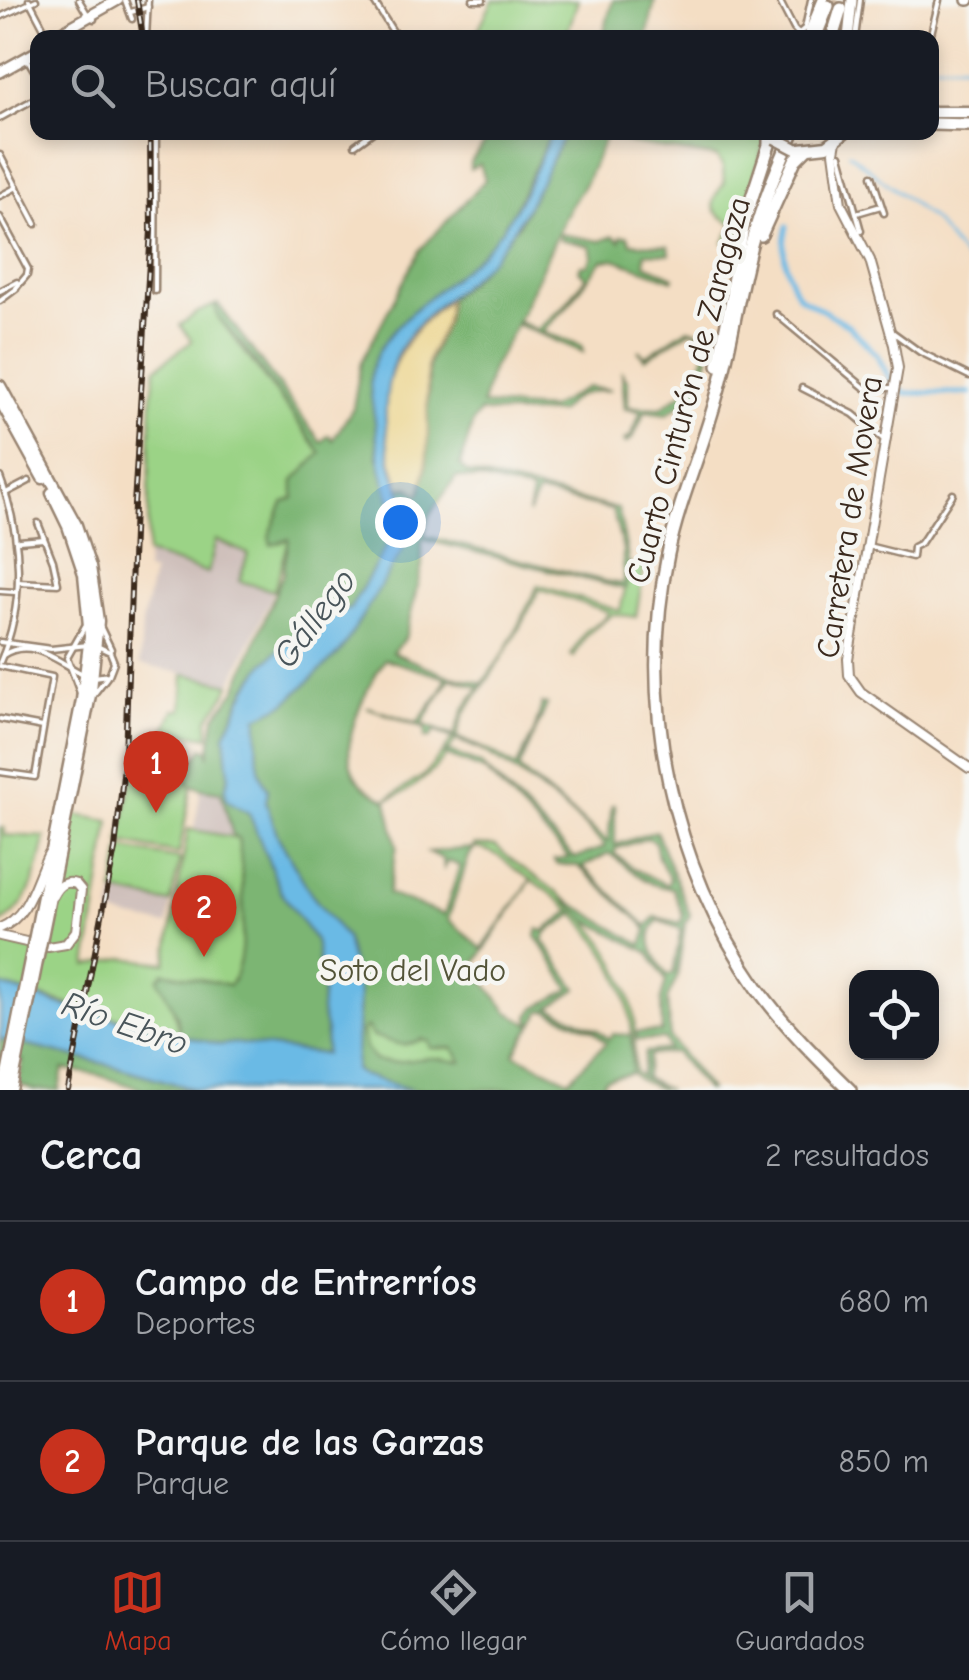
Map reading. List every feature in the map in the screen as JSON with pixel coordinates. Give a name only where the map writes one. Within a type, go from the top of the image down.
[{"type":"highway","points":[[813,30],[838,5]]},
{"type":"highway","points":[[830,30],[838,5]]},
{"type":"highway","points":[[838,5],[840,30]]},
{"type":"highway","points":[[939,112],[969,112]]},
{"type":"highway","points":[[939,124],[969,125]]},
{"type":"highway","points":[[773,140],[744,222],[706,409],[669,519],[659,562],[651,637],[653,727],[676,836],[716,932],[782,1029],[840,1090]]},
{"type":"highway","name":"Cuarto Cinturón de Zaragoza","points":[[778,140],[715,403],[676,522],[663,583],[656,661],[665,762],[687,849],[722,930],[768,1001],[850,1090]]},
{"type":"highway","points":[[791,140],[806,148]]},
{"type":"highway","points":[[734,324],[767,220],[795,160],[806,148],[831,140]]},
{"type":"highway","points":[[0,386],[76,525],[90,567],[94,619],[90,676],[45,909],[4,1089]]},
{"type":"highway","points":[[0,400],[68,526],[94,619]]},
{"type":"highway","points":[[45,909],[53,844],[85,701]]},
{"type":"main road","points":[[73,30],[124,0]]},
{"type":"main road","points":[[838,5],[849,30]]},
{"type":"main road","points":[[67,30],[92,18]]},
{"type":"main road","points":[[0,69],[30,52]]},
{"type":"main road","points":[[0,69],[30,54]]},
{"type":"main road","name":"Carretera de Movera","points":[[840,140],[841,204],[868,253],[897,359],[848,658],[851,680],[865,695],[969,768]]},
{"type":"main road","points":[[806,148],[838,160]]},
{"type":"main road","points":[[0,928],[24,909],[53,844]]},
{"type":"main road","points":[[0,936],[36,946],[62,946],[76,930],[81,890],[74,882],[63,884],[45,909]]},
{"type":"main road","points":[[4,1089],[24,1090]]},
{"type":"street","points":[[79,0],[92,18]]},
{"type":"street","points":[[124,0],[131,16],[148,3]]},
{"type":"street","points":[[373,0],[392,30]]},
{"type":"street","points":[[473,1],[482,0]]},
{"type":"street","points":[[779,0],[801,30]]},
{"type":"street","points":[[804,30],[811,0]]},
{"type":"street","points":[[854,30],[860,0]]},
{"type":"street","points":[[932,30],[939,0]]},
{"type":"street","points":[[0,17],[32,1],[46,30]]},
{"type":"street","points":[[146,30],[148,3]]},
{"type":"street","points":[[26,57],[30,64]]},
{"type":"street","points":[[0,118],[30,101]]},
{"type":"street","points":[[155,291],[156,140]]},
{"type":"street","points":[[355,145],[362,140]]},
{"type":"street","points":[[0,155],[36,224]]},
{"type":"street","points":[[838,160],[861,231]]},
{"type":"street","points":[[872,176],[884,213]]},
{"type":"street","points":[[0,196],[17,187]]},
{"type":"street","points":[[841,204],[854,202]]},
{"type":"street","points":[[856,213],[881,206]]},
{"type":"street","points":[[0,217],[28,269],[26,277],[0,291]]},
{"type":"street","points":[[0,301],[11,295],[14,286]]},
{"type":"street","points":[[776,314],[866,388],[895,388]]},
{"type":"street","points":[[890,331],[922,353],[969,376]]},
{"type":"street","points":[[802,388],[852,414],[886,442]]},
{"type":"street","points":[[0,477],[10,506],[18,582],[11,630],[2,644],[0,664],[52,677],[34,776],[0,772]]},
{"type":"street","points":[[6,493],[29,482]]},
{"type":"street","points":[[868,546],[912,557],[912,547],[921,542],[953,494]]},
{"type":"street","points":[[0,506],[10,506]]},
{"type":"street","points":[[5,517],[12,518]]},
{"type":"street","points":[[18,582],[58,584],[38,523]]},
{"type":"street","points":[[16,541],[44,539]]},
{"type":"street","points":[[0,591],[17,592]]},
{"type":"street","points":[[94,619],[114,665],[85,701],[67,665],[70,647],[94,619]]},
{"type":"street","points":[[11,630],[26,644]]},
{"type":"street","points":[[2,644],[51,649],[93,646],[112,654]]},
{"type":"street","points":[[3,656],[19,648],[46,653],[90,676],[109,675]]},
{"type":"street","points":[[0,719],[44,727]]},
{"type":"shaded area","points":[[215,540],[248,554],[240,581],[274,591],[231,684],[140,664],[142,624],[153,573],[146,571],[147,554],[207,573]]},
{"type":"shaded area","points":[[201,789],[221,791],[233,836],[194,830]]},
{"type":"shaded area","points":[[114,892],[171,903],[167,925],[110,914]]},
{"type":"green space","points":[[493,0],[578,0],[568,30],[478,30]]},
{"type":"green space","points":[[613,0],[655,0],[649,30],[604,30]]},
{"type":"green space","points":[[487,140],[548,140],[497,237],[461,274],[395,330],[375,416],[378,457],[400,517],[399,525],[350,609],[316,620],[264,664],[246,688],[225,735],[227,800],[249,813],[281,892],[315,940],[323,985],[325,1054],[235,1043],[221,1045],[180,1036],[177,1016],[158,979],[164,972],[229,985],[240,958],[242,871],[238,838],[233,836],[221,792],[201,789],[187,783],[188,778],[163,773],[164,765],[191,765],[203,748],[208,749],[209,756],[215,717],[236,690],[283,574],[289,539],[271,545],[269,536],[283,503],[294,498],[294,481],[321,453],[218,317],[215,305],[321,442],[329,435],[333,440],[353,408],[361,362],[420,250],[485,180],[480,164],[470,169],[470,162]]},
{"type":"green space","name":"Soto del Vado","points":[[561,140],[604,140],[491,371],[482,405],[549,409],[587,387],[611,390],[582,394],[560,412],[480,412],[473,422],[460,466],[467,473],[618,509],[628,559],[625,589],[422,539],[422,565],[405,639],[392,652],[446,675],[484,683],[480,687],[450,678],[422,724],[454,736],[434,731],[430,738],[425,738],[425,728],[367,707],[417,723],[440,693],[446,678],[385,659],[356,716],[349,749],[351,764],[362,785],[387,801],[397,846],[388,894],[444,915],[460,866],[448,861],[444,868],[443,859],[428,852],[474,848],[448,919],[482,949],[531,880],[473,967],[508,1012],[530,1024],[529,1016],[534,1009],[570,989],[536,936],[538,929],[544,931],[571,911],[575,914],[546,933],[543,940],[577,989],[550,1007],[597,1029],[609,1039],[613,1034],[631,1035],[632,1073],[605,1079],[602,1087],[607,1090],[412,1090],[355,1070],[359,995],[346,938],[311,894],[278,837],[266,802],[268,789],[258,764],[258,717],[286,703],[341,651],[404,546],[410,510],[399,487],[422,491],[430,360],[445,322],[448,300],[475,276],[519,224]],"holes":[[[456,477],[532,492],[528,514],[538,493],[612,510],[623,549],[621,584],[425,536],[432,512]],[[541,1011],[593,1030],[606,1043],[569,1080],[514,1054]],[[367,1027],[372,1036],[401,1044],[422,1039],[429,1041],[430,1048],[453,1048],[462,1061],[374,1060],[362,1032]]]},
{"type":"green space","points":[[621,140],[765,140],[736,246],[724,243],[736,220],[733,223],[725,219],[714,207],[715,196],[724,184],[723,167],[717,157]]},
{"type":"green space","points":[[560,234],[600,241],[614,236],[620,241],[621,236],[628,236],[631,243],[668,246],[670,254],[645,253],[645,264],[674,277],[673,280],[614,259],[602,260],[566,308],[542,332],[581,345],[583,352],[518,325],[520,322],[537,330],[564,306],[586,277],[579,270],[581,265],[588,265],[592,256],[590,246],[560,239]]},
{"type":"green space","points":[[215,305],[218,317],[321,453],[294,481],[294,498],[283,504],[282,542],[290,537],[274,591],[239,581],[248,554],[216,540],[208,573],[147,554],[156,368],[192,341],[180,325]]},
{"type":"green space","points":[[688,328],[714,336],[701,389],[667,414],[645,411],[633,438],[626,443],[641,411],[625,409],[622,373],[628,381],[628,407],[661,408],[697,382],[709,339],[691,330],[645,359],[638,350],[646,356]]},
{"type":"green space","points":[[627,562],[644,568],[636,617],[613,614],[587,634],[574,657],[571,655],[586,630],[609,612],[539,589],[506,652],[464,714],[449,751],[416,785],[385,800],[423,776],[443,753],[464,709],[506,650],[538,585],[620,611]]},
{"type":"green space","points":[[184,674],[230,684],[208,719],[209,737],[165,730],[174,710],[182,710]]},
{"type":"green space","points":[[542,704],[547,705],[519,769],[608,842],[612,805],[615,845],[656,831],[690,915],[685,924],[677,978],[667,999],[670,1038],[710,1090],[675,1052],[649,1055],[645,1078],[668,1090],[641,1077],[645,1052],[669,1049],[664,1039],[637,1040],[636,1032],[662,1032],[661,999],[666,981],[649,953],[585,919],[562,897],[642,945],[647,930],[642,923],[578,866],[556,864],[554,860],[569,858],[484,770],[445,755],[448,751],[481,764],[575,858],[605,847],[535,786],[491,756],[455,740],[456,737],[492,752],[516,767],[534,732]],"holes":[[[648,838],[655,842],[670,879],[667,885],[615,854],[615,849]],[[609,853],[647,881],[673,888],[683,915],[680,923],[655,917],[647,926],[583,867]],[[658,920],[681,929],[673,974],[667,975],[654,954],[650,941]]]},
{"type":"green space","points":[[134,768],[188,778],[192,784],[179,854],[120,842]]},
{"type":"green space","points":[[71,814],[110,821],[87,966],[123,958],[166,963],[188,829],[238,838],[243,915],[236,974],[229,985],[164,972],[180,1036],[0,985],[0,941],[46,953]]},
{"type":"green space","points":[[0,828],[4,828],[4,835],[45,837],[26,898],[0,923]]},
{"type":"green space","points":[[474,845],[496,846],[562,896],[602,939],[621,973],[633,1010],[636,1073],[662,1090],[632,1073],[627,1002],[609,959],[596,940],[546,890],[497,855]]},
{"type":"green space","points":[[121,848],[180,859],[171,903],[114,892]]},
{"type":"green space","points":[[367,1027],[372,1036],[396,1044],[421,1039],[429,1041],[431,1048],[453,1048],[463,1062],[435,1058],[374,1060],[362,1031]]},
{"type":"green space","points":[[0,1039],[197,1090],[144,1090],[63,1069],[59,1090],[35,1090],[18,1084],[23,1060],[0,1059]]},
{"type":"sand","points":[[448,300],[446,321],[427,368],[427,449],[419,495],[410,487],[399,487],[385,434],[386,393],[407,342]]},
{"type":"water","name":"Río Ebro","points":[[548,140],[561,140],[517,224],[497,252],[414,329],[395,360],[389,380],[386,426],[394,471],[410,509],[405,546],[341,651],[286,703],[258,717],[258,764],[268,789],[266,802],[278,837],[311,894],[346,938],[359,995],[355,1070],[412,1090],[197,1090],[0,1039],[0,985],[65,1006],[221,1045],[235,1043],[325,1054],[323,985],[315,940],[281,892],[249,813],[227,800],[225,735],[247,688],[264,664],[316,620],[350,609],[399,525],[400,517],[389,497],[380,463],[372,368],[392,332],[493,241],[526,189]]},
{"type":"waterway","points":[[939,64],[969,65]]},
{"type":"waterway","points":[[849,153],[933,220],[969,264]]},
{"type":"waterway","points":[[787,226],[785,262],[798,296],[848,325],[877,355],[892,383],[905,393],[969,393]]},
{"type":"tunnel","points":[[834,7],[836,0]]},
{"type":"railway","points":[[137,0],[142,30]]},
{"type":"railway","points":[[68,1090],[115,849],[125,757],[134,505],[151,230],[150,140]]},
{"type":"place","name":"Campo de Entrerríos","points":[[156,813]]},
{"type":"place","name":"Parque de las Garzas","points":[[204,957]]},
{"type":"water label","name":"Gállego","points":[[314,618]]}]
